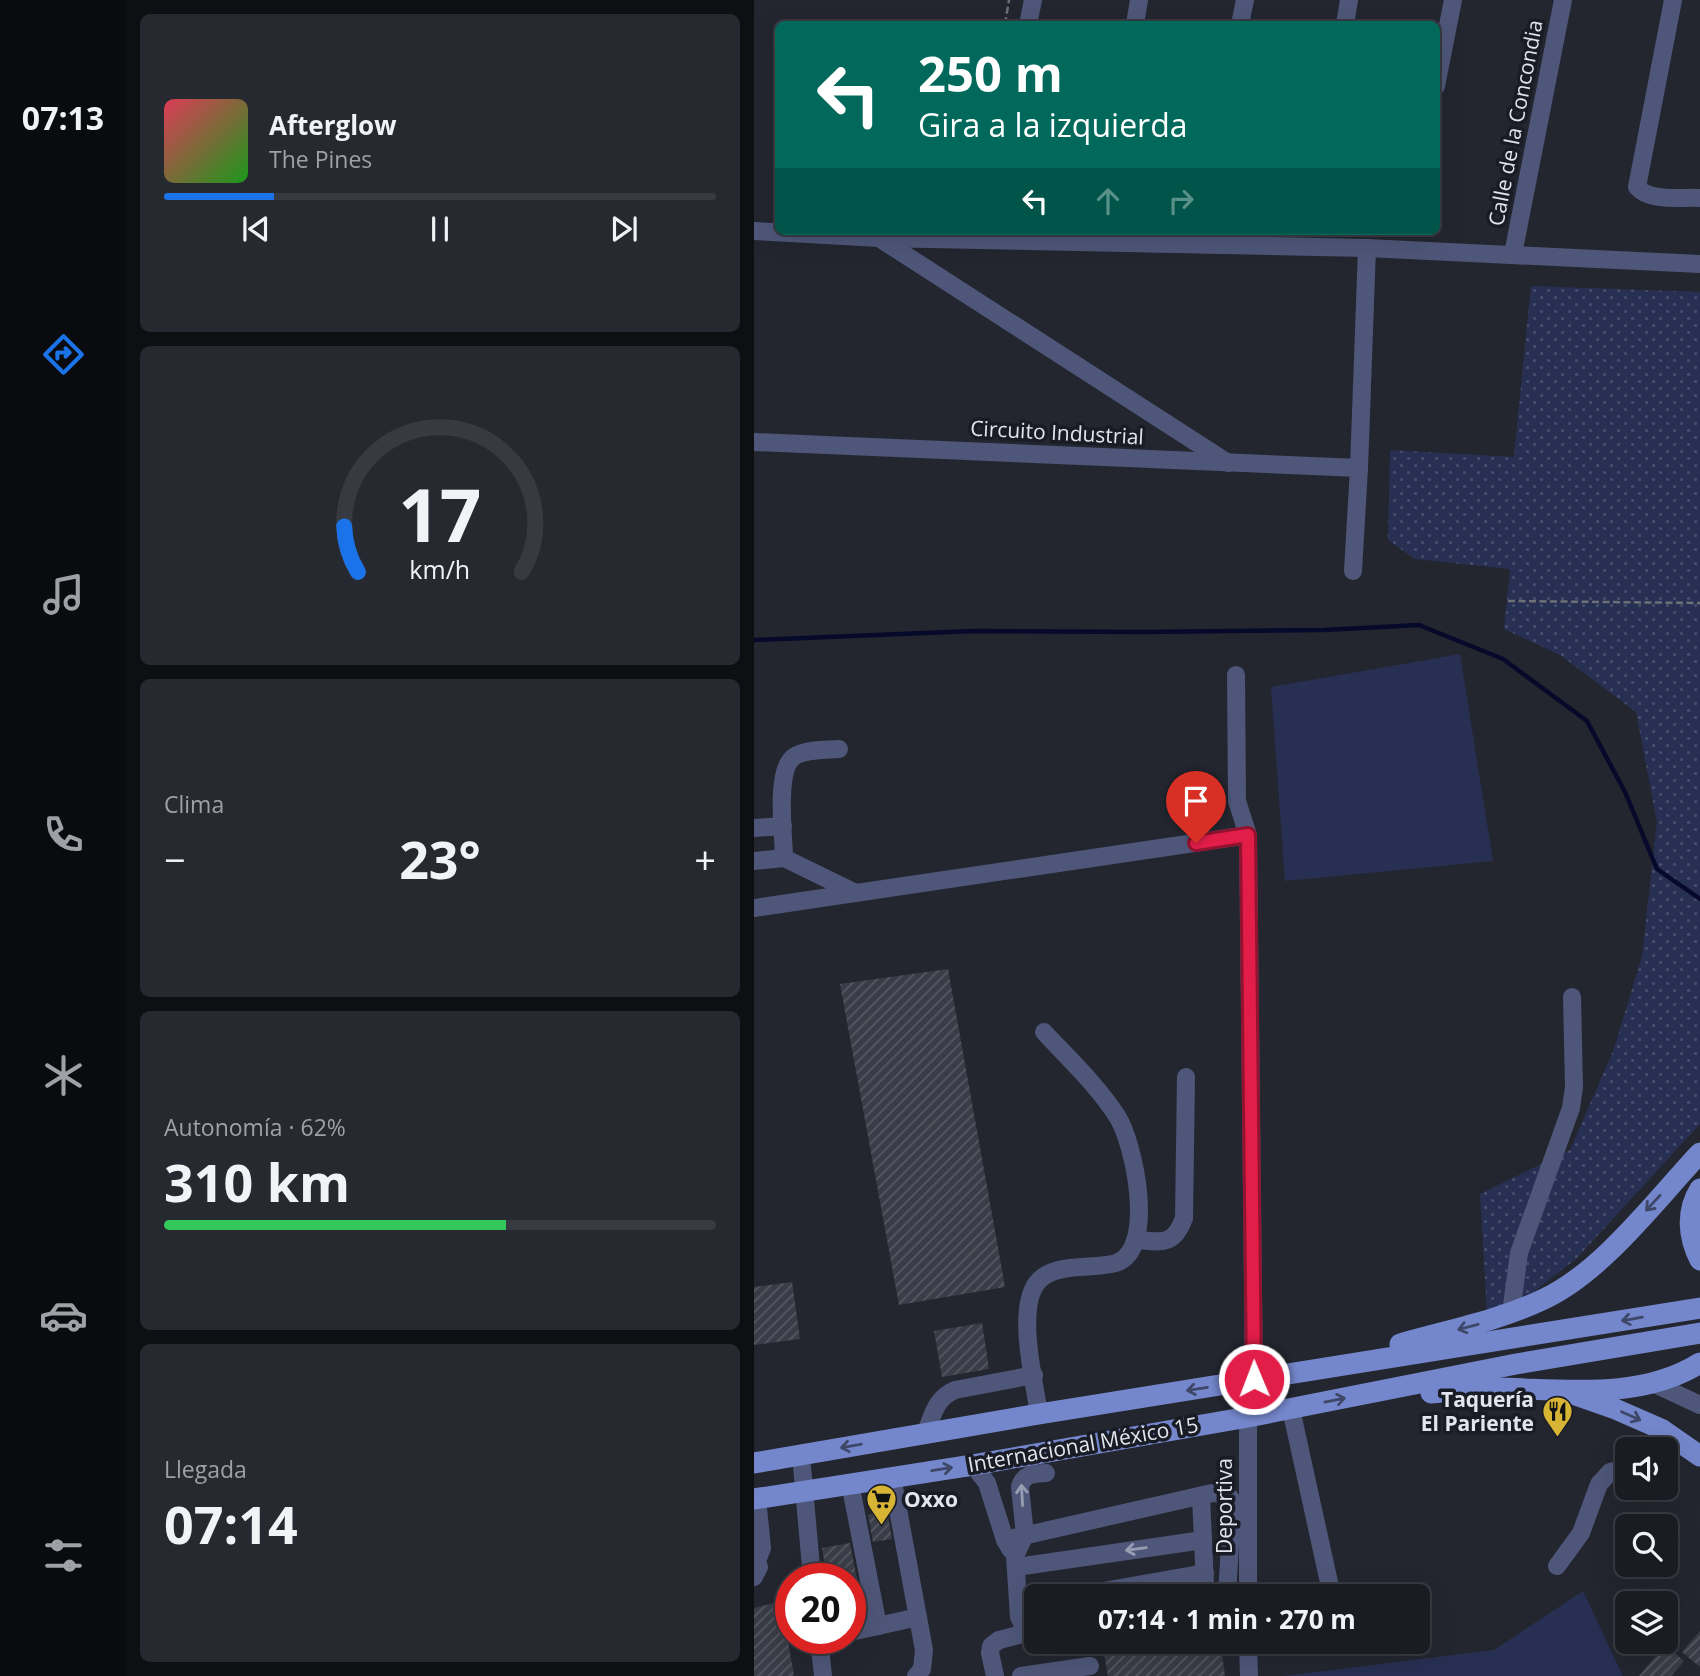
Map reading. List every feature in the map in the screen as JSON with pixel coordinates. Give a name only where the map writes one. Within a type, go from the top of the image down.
[{"type":"main road","points":[[1312,1370],[1339,1359],[1472,1326],[1545,1299],[1574,1281],[1635,1223],[1700,1153]]},
{"type":"main road","points":[[1700,1189],[1694,1198],[1690,1215],[1691,1241],[1700,1260]]},
{"type":"main road","name":"Internacional México 15","points":[[754,1463],[926,1432],[1700,1308]]},
{"type":"main road","name":"Internacional México 15","points":[[755,1499],[973,1465],[1248,1417],[1516,1364],[1700,1333]]},
{"type":"main road","points":[[1394,1388],[1431,1392],[1493,1388],[1567,1392],[1655,1384],[1686,1372],[1700,1363]]},
{"type":"main road","points":[[1567,1392],[1661,1429],[1700,1457]]},
{"type":"street","points":[[1029,21],[1033,0]]},
{"type":"street","points":[[1136,21],[1139,0]]},
{"type":"street","points":[[1241,21],[1245,0]]},
{"type":"street","points":[[1346,21],[1349,0]]},
{"type":"street","points":[[1440,66],[1453,0]]},
{"type":"street","name":"Calle de la Concondia","points":[[1514,254],[1563,0]]},
{"type":"street","points":[[1673,0],[1637,187],[1645,194],[1700,198]]},
{"type":"street","points":[[754,231],[775,232]]},
{"type":"street","points":[[825,235],[1367,248],[1700,264]]},
{"type":"street","points":[[879,238],[1228,463]]},
{"type":"street","points":[[1353,571],[1367,248]]},
{"type":"street","name":"Circuito Industrial","points":[[754,442],[1359,468]]},
{"type":"street","points":[[1236,675],[1237,801],[1248,835],[1254,1379]]},
{"type":"street","points":[[784,858],[782,784],[787,764],[793,757],[809,751],[839,748]]},
{"type":"street","points":[[754,828],[783,826]]},
{"type":"street","points":[[754,908],[1248,835]]},
{"type":"street","points":[[754,861],[784,858],[856,893]]},
{"type":"street","points":[[1511,1313],[1519,1253],[1571,1108],[1574,1087],[1572,997]]},
{"type":"street","points":[[1039,1414],[1026,1319],[1028,1302],[1040,1278],[1057,1271],[1117,1263],[1127,1257],[1137,1240],[1139,1227],[1137,1186],[1130,1146],[1119,1118],[1044,1032]]},
{"type":"street","points":[[1137,1240],[1164,1242],[1173,1238],[1180,1231],[1184,1218],[1186,1077]]},
{"type":"street","points":[[926,1432],[934,1409],[945,1395],[955,1390],[1033,1375]]},
{"type":"street","points":[[1655,1384],[1700,1405]]},
{"type":"street","points":[[1291,1409],[1329,1584]]},
{"type":"street","name":"Deportiva","points":[[1248,1417],[1248,1584]]},
{"type":"street","points":[[1657,1437],[1661,1429]]},
{"type":"street","points":[[801,1455],[811,1563]]},
{"type":"street","points":[[973,1465],[987,1483],[1024,1594]]},
{"type":"street","points":[[1557,1566],[1581,1533],[1599,1484],[1610,1472],[1615,1471]]},
{"type":"street","points":[[1015,1561],[1025,1535],[1020,1487],[1022,1479],[1028,1475],[1046,1473]]},
{"type":"street","points":[[892,1477],[924,1660],[922,1669],[916,1676]]},
{"type":"street","points":[[850,1483],[878,1626]]},
{"type":"street","points":[[1005,1540],[1201,1496],[1227,1494],[1231,1499],[1227,1584]]},
{"type":"street","points":[[1201,1496],[1205,1584]]},
{"type":"street","points":[[755,1499],[756,1559]]},
{"type":"street","points":[[1015,1561],[1203,1540]]},
{"type":"street","points":[[1143,1584],[1205,1573]]},
{"type":"street","points":[[866,1629],[918,1617]]},
{"type":"street","points":[[995,1676],[991,1646],[999,1640],[1024,1635]]},
{"type":"street","points":[[821,1654],[823,1676]]},
{"type":"street","points":[[1248,1654],[1249,1676]]},
{"type":"street","points":[[1021,1676],[1090,1665]]},
{"type":"path","points":[[1006,21],[1009,0]]},
{"type":"path","points":[[1508,601],[1700,603]]},
{"type":"shaded area","points":[[1531,286],[1700,292],[1700,1124],[1576,1259],[1527,1297],[1487,1310],[1480,1194],[1570,1150],[1614,1049],[1642,956],[1657,822],[1636,712],[1560,655],[1504,629],[1510,569],[1415,559],[1388,540],[1390,450],[1514,457]]},
{"type":"shaded area","points":[[1460,654],[1493,861],[1285,881],[1271,687]]},
{"type":"shaded area","points":[[1583,1591],[1623,1676],[1284,1676],[1494,1650]]},
{"type":"building","points":[[948,969],[1005,1287],[899,1305],[840,984]]},
{"type":"building","points":[[792,1282],[800,1339],[754,1345],[754,1287]]},
{"type":"building","points":[[982,1323],[989,1369],[942,1377],[934,1331]]},
{"type":"building","name":"Oxxo","points":[[887,1511],[892,1539],[873,1542],[868,1515]]},
{"type":"building","points":[[850,1543],[854,1563],[824,1563],[822,1548]]},
{"type":"building","points":[[775,1603],[775,1654],[790,1654],[794,1676],[754,1676],[754,1608]]},
{"type":"building","points":[[1700,1631],[1700,1667],[1682,1652]]},
{"type":"building","points":[[1104,1654],[1222,1654],[1225,1676],[1108,1676]]},
{"type":"building","points":[[1657,1654],[1676,1654],[1684,1661],[1671,1676],[1639,1676]]},
{"type":"waterway","points":[[754,640],[974,631],[1324,630],[1419,625],[1503,659],[1587,721],[1625,792],[1657,869],[1700,899]]},
{"type":"place","name":"Taquería El Pariente","points":[[1557,1439]]},
{"type":"place","name":"Oxxo","points":[[881,1527]]},
{"type":"route","points":[[1196,843],[1248,835],[1254,1379]]}]
